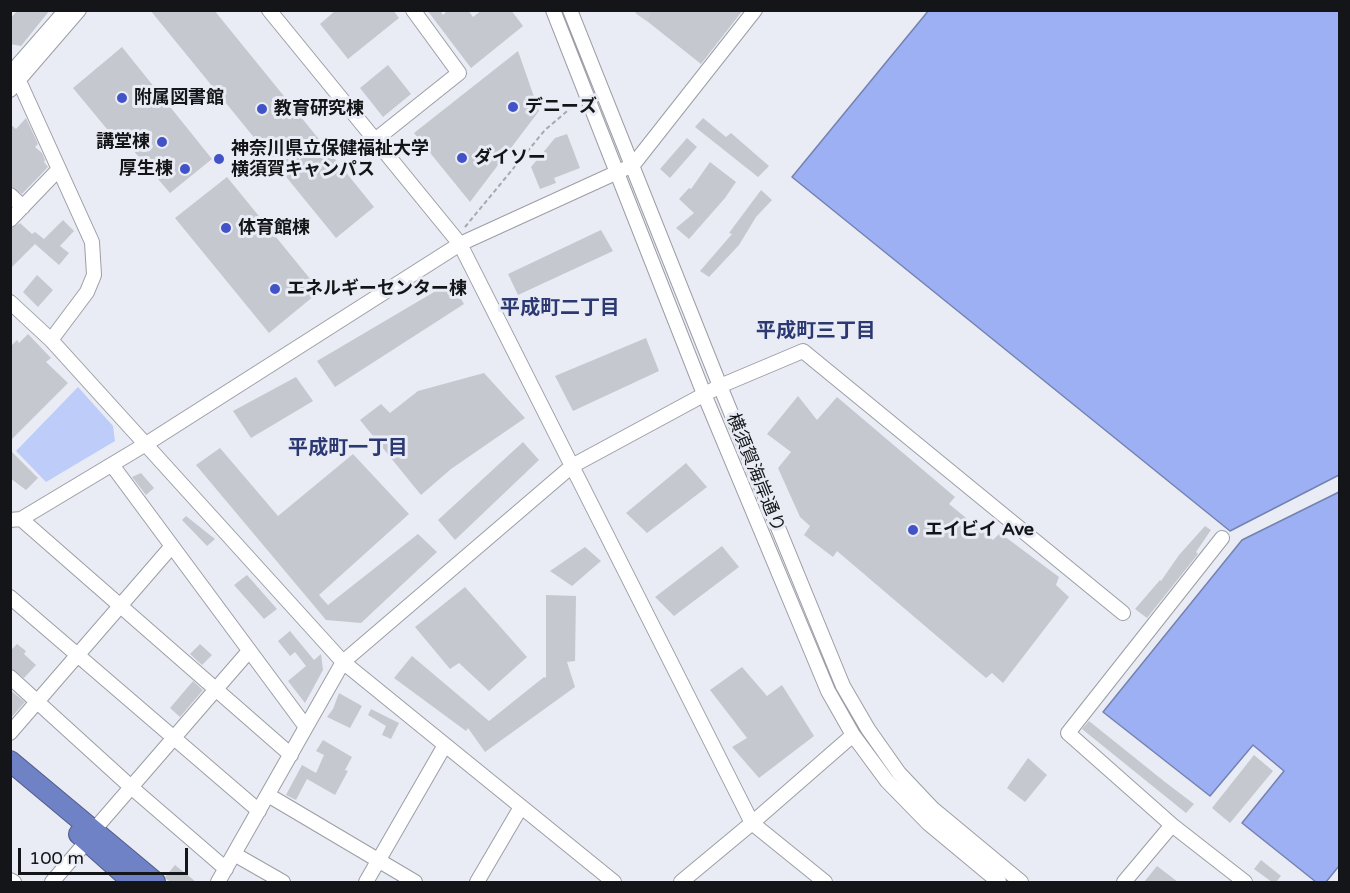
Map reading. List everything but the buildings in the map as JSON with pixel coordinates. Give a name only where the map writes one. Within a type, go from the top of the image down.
[{"type":"highway","points":[[10,761],[91,836],[133,882]]},
{"type":"highway","points":[[10,777],[155,882]]},
{"type":"street","points":[[12,78],[66,10]]},
{"type":"street","points":[[12,78],[79,10]]},
{"type":"street","points":[[269,10],[457,241],[752,823],[825,882]]},
{"type":"street","points":[[375,140],[459,73],[413,10]]},
{"type":"street","points":[[554,10],[704,394],[828,691],[853,735],[887,780],[928,823],[999,882]]},
{"type":"street","name":"横須賀海岸通り","points":[[570,10],[843,686],[868,729],[899,773],[933,809],[1021,882]]},
{"type":"street","points":[[291,755],[217,689],[16,519],[146,444],[457,241],[618,174],[633,165],[755,10]]},
{"type":"street","points":[[12,78],[59,169],[92,242],[94,275],[87,292],[51,340]]},
{"type":"street","points":[[10,220],[59,169]]},
{"type":"street","points":[[10,195],[23,207]]},
{"type":"street","points":[[10,302],[51,340],[343,662],[614,882]]},
{"type":"street","points":[[218,882],[343,662],[572,466],[720,386],[803,351],[1123,613]]},
{"type":"street","points":[[112,465],[306,728]]},
{"type":"street","points":[[1222,538],[1068,733],[1172,825],[1245,882]]},
{"type":"street","points":[[10,733],[172,546]]},
{"type":"street","points":[[10,597],[259,811]]},
{"type":"street","points":[[52,882],[249,651]]},
{"type":"street","points":[[10,677],[132,788],[226,869]]},
{"type":"street","points":[[681,882],[853,735]]},
{"type":"street","points":[[366,882],[445,745]]},
{"type":"street","points":[[268,795],[415,882]]},
{"type":"street","points":[[477,882],[520,807]]},
{"type":"street","points":[[1124,882],[1172,825]]},
{"type":"street","points":[[234,854],[283,882]]},
{"type":"street","points":[[10,879],[14,882]]},
{"type":"path","points":[[457,241],[545,130],[572,107]]},
{"type":"shaded area","points":[[929,10],[1339,11],[1339,475],[1230,531],[792,177]]},
{"type":"shaded area","points":[[78,387],[113,426],[115,441],[46,482],[16,451]]},
{"type":"shaded area","points":[[1339,492],[1339,866],[1326,882],[1316,882],[1242,823],[1284,771],[1253,745],[1210,796],[1103,712],[1242,540]]},
{"type":"tunnel","points":[[641,17],[646,10]]},
{"type":"place","name":"附属図書館","points":[[122,98]]},
{"type":"place","name":"デニーズ","points":[[513,107]]},
{"type":"place","name":"教育研究棟","points":[[262,109]]},
{"type":"place","name":"講堂棟","points":[[162,142]]},
{"type":"place","name":"ダイソー","points":[[462,158]]},
{"type":"place","name":"神奈川県立保健福祉大学 横須賀キャンパス","points":[[219,159]]},
{"type":"place","name":"厚生棟","points":[[185,169]]},
{"type":"place","name":"体育館棟","points":[[226,228]]},
{"type":"place","name":"エネルギーセンター棟","points":[[275,289]]},
{"type":"place","name":"エイビイ Ave","points":[[913,530]]},
{"type":"district","name":"平成町二丁目","points":[[560,309]]},
{"type":"district","name":"平成町三丁目","points":[[816,332]]},
{"type":"district","name":"平成町一丁目","points":[[348,449]]}]
